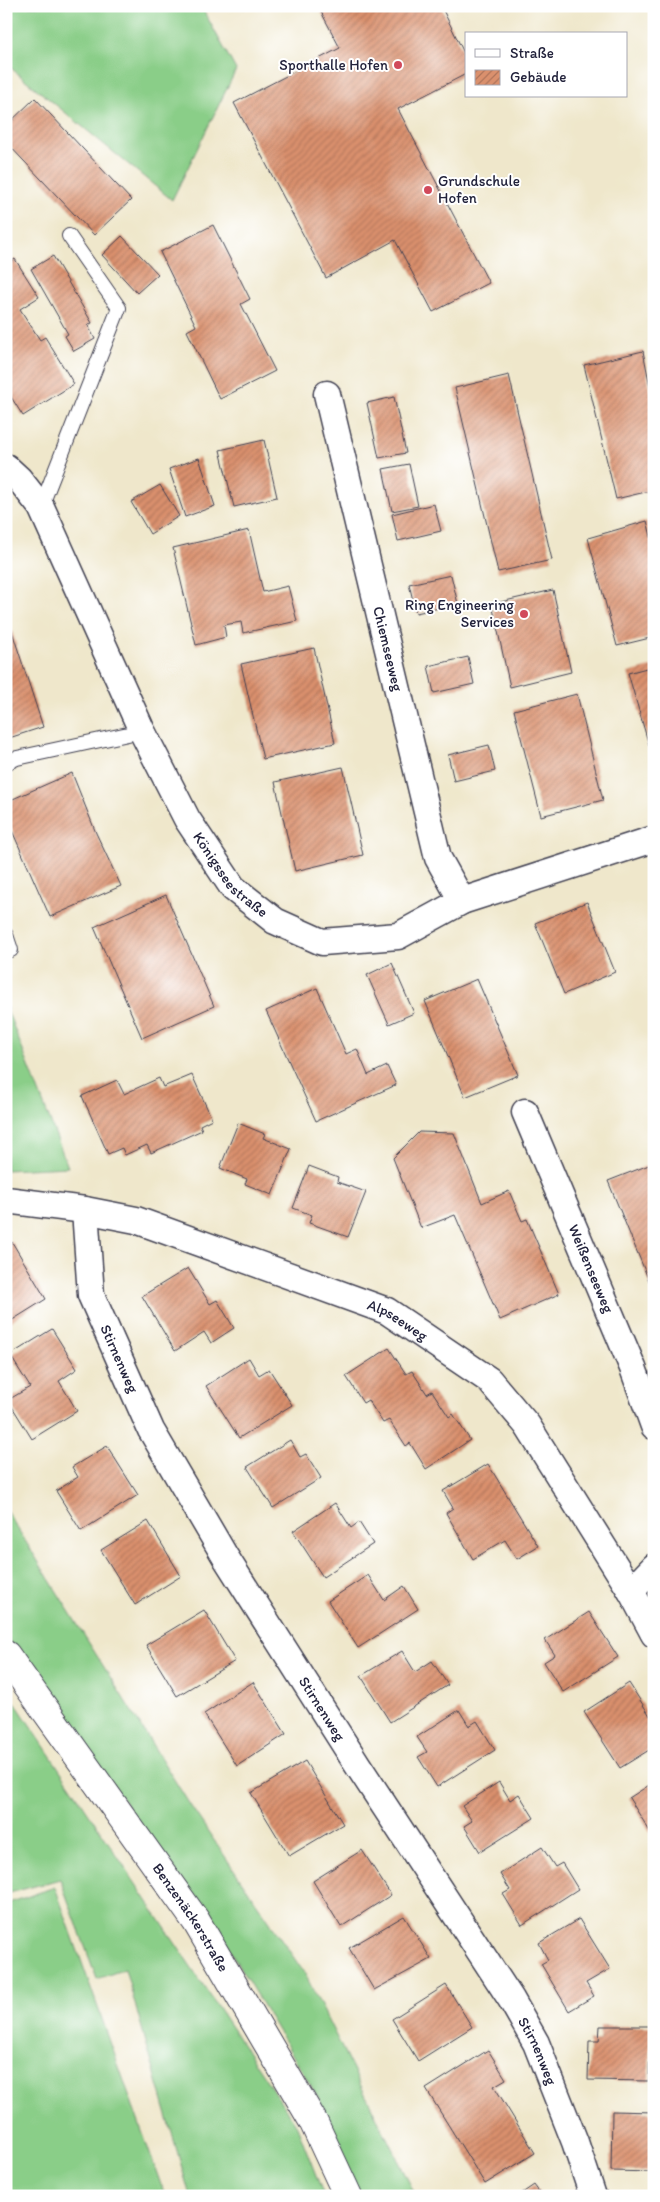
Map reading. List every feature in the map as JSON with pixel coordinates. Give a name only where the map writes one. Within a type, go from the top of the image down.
[{"type":"street","name":"Chiemseeweg","points":[[327,394],[438,858],[462,901]]},
{"type":"street","name":"Königsseestraße","points":[[6,467],[19,479],[41,507],[142,731],[187,819],[233,888],[275,921],[322,942],[398,936],[462,901],[654,840]]},
{"type":"street","name":"Weißenseeweg","points":[[525,1112],[632,1368],[654,1426]]},
{"type":"street","name":"Alpseeweg","points":[[6,1200],[85,1210],[136,1220],[387,1311],[489,1380],[527,1425],[631,1591],[654,1634]]},
{"type":"street","name":"Stirnenweg","points":[[85,1210],[91,1295],[151,1430],[226,1558],[357,1764],[511,1999],[536,2043],[575,2142],[592,2196]]},
{"type":"street","points":[[631,1591],[654,1567]]},
{"type":"street","name":"Benzenäckerstraße","points":[[6,1655],[196,1921],[313,2121],[348,2196]]},
{"type":"lane","points":[[41,507],[119,308],[69,236]]},
{"type":"lane","points":[[6,763],[17,758],[142,731]]},
{"type":"lane","points":[[6,935],[11,950]]},
{"type":"green space","points":[[6,6],[201,6],[236,70],[172,200],[6,64]]},
{"type":"green space","points":[[6,1007],[68,1167],[6,1170]]},
{"type":"green space","points":[[6,1510],[190,1805],[305,1974],[416,2196],[357,2196],[319,2099],[227,1946],[6,1636]]},
{"type":"green space","points":[[6,1689],[297,2126],[324,2196],[190,2196],[125,1969],[97,1979],[60,1879],[6,1894]]},
{"type":"green space","points":[[55,1887],[165,2196],[6,2196],[6,1904]]},
{"type":"building","points":[[318,6],[441,6],[465,55],[465,75],[398,109],[489,283],[433,312],[395,240],[326,278],[234,103],[340,48]]},
{"type":"building","points":[[35,98],[131,200],[94,235],[6,142],[6,126]]},
{"type":"building","points":[[213,225],[250,299],[241,304],[275,371],[220,399],[187,331],[196,326],[160,252]]},
{"type":"building","points":[[122,236],[158,274],[137,293],[102,255]]},
{"type":"building","points":[[53,256],[92,323],[88,325],[95,339],[74,351],[65,336],[68,334],[31,269]]},
{"type":"building","points":[[15,259],[39,297],[20,309],[40,340],[45,337],[74,384],[23,416],[6,389],[6,264]]},
{"type":"building","points":[[643,351],[654,407],[654,490],[616,499],[584,365]]},
{"type":"building","points":[[509,375],[552,560],[498,572],[455,388]]},
{"type":"building","points":[[394,397],[406,453],[379,458],[367,403]]},
{"type":"building","points":[[264,440],[277,497],[234,507],[220,450]]},
{"type":"building","points":[[199,458],[215,506],[185,517],[169,469]]},
{"type":"building","points":[[409,464],[418,506],[392,511],[383,469]]},
{"type":"building","points":[[160,485],[179,516],[150,534],[131,502]]},
{"type":"building","points":[[434,504],[441,531],[398,541],[392,514]]},
{"type":"building","points":[[647,521],[654,548],[654,637],[617,646],[588,538]]},
{"type":"building","points":[[249,530],[263,592],[288,586],[297,621],[243,633],[241,622],[224,625],[226,637],[196,645],[173,548]]},
{"type":"building","points":[[451,575],[458,604],[416,613],[409,584]]},
{"type":"building","points":[[553,590],[571,672],[510,687],[492,604]]},
{"type":"building","points":[[6,613],[43,727],[6,739]]},
{"type":"building","points":[[314,648],[335,743],[263,759],[241,664]]},
{"type":"building","points":[[468,657],[474,684],[434,693],[428,666]]},
{"type":"building","points":[[654,666],[654,759],[653,759],[628,673]]},
{"type":"building","points":[[577,694],[603,800],[541,816],[514,710]]},
{"type":"building","points":[[489,745],[495,771],[454,781],[448,755]]},
{"type":"building","points":[[343,767],[363,855],[295,871],[275,782]]},
{"type":"building","points":[[72,773],[96,833],[121,886],[50,917],[6,817],[6,802]]},
{"type":"building","points":[[166,895],[214,1006],[142,1038],[94,927]]},
{"type":"building","points":[[587,902],[615,972],[564,994],[535,923]]},
{"type":"building","points":[[392,963],[414,1013],[389,1024],[367,975]]},
{"type":"building","points":[[477,979],[518,1075],[465,1097],[425,1001]]},
{"type":"building","points":[[317,988],[346,1054],[357,1049],[368,1075],[387,1066],[396,1085],[316,1121],[266,1011]]},
{"type":"building","points":[[192,1075],[212,1119],[200,1125],[202,1130],[151,1153],[147,1145],[125,1155],[122,1148],[108,1154],[82,1096],[117,1080],[124,1094],[159,1078],[163,1087]]},
{"type":"building","points":[[238,1123],[265,1134],[263,1138],[291,1149],[272,1195],[245,1184],[247,1179],[220,1168]]},
{"type":"building","points":[[419,1132],[454,1133],[482,1203],[509,1191],[522,1221],[527,1219],[559,1294],[500,1320],[455,1215],[421,1228],[393,1158]]},
{"type":"building","points":[[654,1163],[654,1293],[608,1181]]},
{"type":"building","points":[[309,1166],[338,1177],[337,1182],[366,1192],[348,1237],[309,1223],[312,1215],[293,1208]]},
{"type":"building","points":[[12,1242],[46,1299],[6,1324],[6,1246]]},
{"type":"building","points":[[188,1268],[210,1304],[217,1300],[234,1328],[211,1343],[204,1332],[175,1351],[142,1296]]},
{"type":"building","points":[[52,1329],[77,1369],[59,1381],[77,1411],[32,1439],[8,1400],[30,1387],[10,1355]]},
{"type":"building","points":[[389,1348],[406,1374],[412,1371],[427,1394],[432,1391],[449,1417],[453,1414],[470,1440],[426,1469],[410,1443],[406,1446],[389,1420],[383,1423],[368,1400],[363,1403],[346,1376]]},
{"type":"building","points":[[249,1358],[259,1375],[269,1369],[292,1405],[239,1438],[206,1386]]},
{"type":"building","points":[[290,1440],[300,1457],[306,1454],[321,1478],[273,1508],[247,1467]]},
{"type":"building","points":[[107,1446],[138,1495],[81,1531],[56,1491],[78,1477],[72,1467]]},
{"type":"building","points":[[488,1464],[538,1546],[517,1559],[505,1540],[473,1559],[446,1513],[453,1508],[443,1491]]},
{"type":"building","points":[[335,1503],[351,1528],[359,1522],[373,1544],[323,1577],[293,1531]]},
{"type":"building","points":[[148,1521],[181,1576],[135,1605],[101,1550]]},
{"type":"building","points":[[368,1575],[384,1600],[404,1586],[418,1609],[358,1648],[328,1601]]},
{"type":"building","points":[[204,1610],[235,1661],[177,1696],[146,1645]]},
{"type":"building","points":[[589,1612],[618,1657],[563,1692],[544,1662],[555,1655],[545,1640]]},
{"type":"building","points":[[402,1651],[415,1672],[432,1661],[448,1685],[390,1722],[361,1676]]},
{"type":"building","points":[[253,1682],[286,1734],[237,1766],[204,1714]]},
{"type":"building","points":[[629,1683],[654,1722],[654,1747],[620,1768],[584,1712]]},
{"type":"building","points":[[459,1710],[469,1726],[477,1721],[495,1750],[437,1787],[418,1757],[427,1752],[417,1737]]},
{"type":"building","points":[[305,1761],[343,1824],[289,1856],[251,1793]]},
{"type":"building","points":[[499,1782],[510,1800],[519,1794],[534,1818],[480,1852],[464,1826],[472,1821],[462,1806]]},
{"type":"building","points":[[654,1782],[654,1838],[629,1798]]},
{"type":"building","points":[[542,1847],[555,1867],[562,1863],[578,1889],[522,1925],[503,1894],[510,1890],[500,1874]]},
{"type":"building","points":[[362,1850],[391,1895],[341,1927],[313,1881]]},
{"type":"building","points":[[404,1916],[431,1959],[374,1990],[349,1948]]},
{"type":"building","points":[[579,1919],[610,1969],[586,1983],[594,1996],[569,2011],[541,1964],[548,1960],[539,1943]]},
{"type":"building","points":[[446,1985],[472,2027],[418,2061],[392,2019]]},
{"type":"building","points":[[600,2026],[650,2026],[649,2081],[588,2080],[589,2041],[599,2041]]},
{"type":"building","points":[[488,2050],[506,2079],[494,2086],[535,2153],[485,2184],[426,2089]]},
{"type":"building","points":[[612,2111],[654,2112],[654,2172],[611,2171]]},
{"type":"building","points":[[534,2185],[542,2196],[518,2196]]},
{"type":"place","name":"Sporthalle Hofen","points":[[398,65]]},
{"type":"place","name":"Grundschule Hofen","points":[[428,190]]},
{"type":"place","name":"Ring Engineering Services","points":[[524,614]]}]
